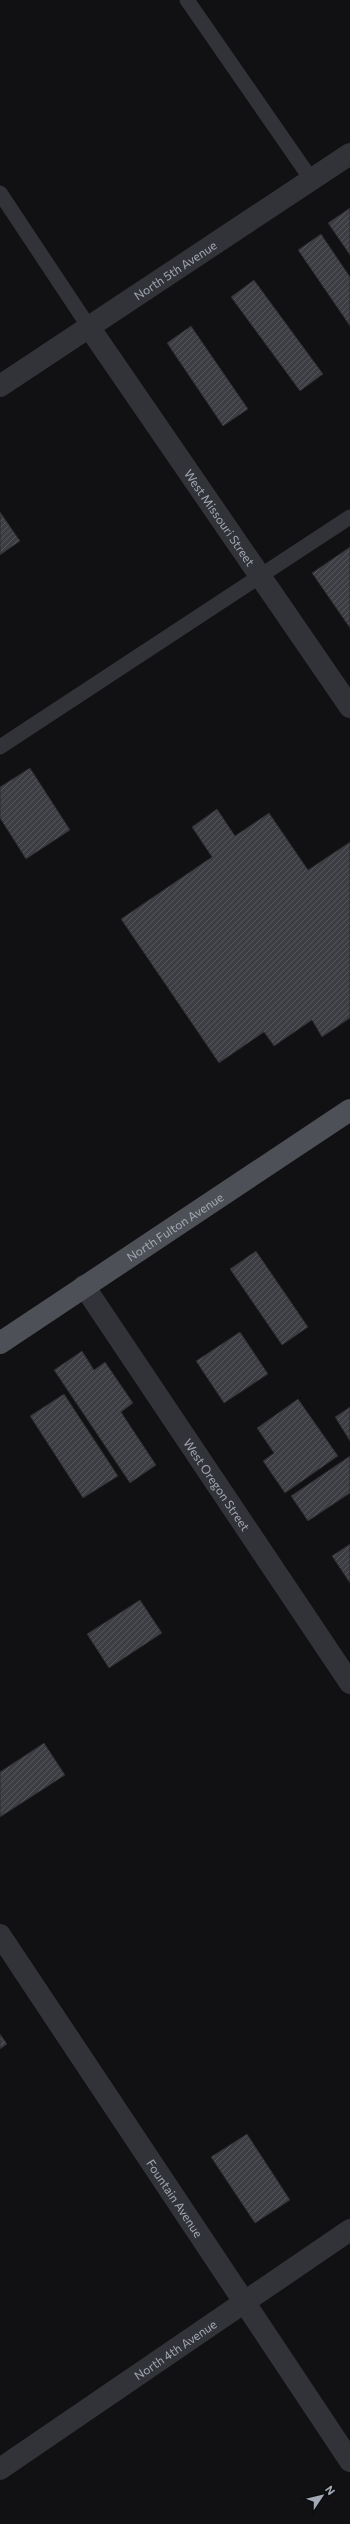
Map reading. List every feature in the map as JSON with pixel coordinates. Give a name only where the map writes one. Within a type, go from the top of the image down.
[{"type":"main road","name":"North Fulton Avenue","points":[[0,1343],[350,1110]]},
{"type":"street","name":"North 5th Avenue","points":[[0,386],[350,154]]},
{"type":"street","name":"West Missouri Street","points":[[89,327],[261,574],[350,707]]},
{"type":"street","name":"West Oregon Street","points":[[84,1286],[350,1683]]},
{"type":"street","name":"Fountain Avenue","points":[[0,1935],[350,2460]]},
{"type":"street","name":"North 4th Avenue","points":[[0,2470],[350,2230]]},
{"type":"lane","points":[[187,0],[311,180]]},
{"type":"lane","points":[[0,193],[89,327]]},
{"type":"lane","points":[[0,747],[261,574],[350,517]]},
{"type":"building","points":[[350,208],[350,255],[328,223]]},
{"type":"building","points":[[321,234],[350,277],[350,326],[298,250]]},
{"type":"building","points":[[254,280],[323,374],[300,391],[231,297]]},
{"type":"building","points":[[191,326],[248,409],[223,426],[167,343]]},
{"type":"building","points":[[0,512],[20,541],[0,555]]},
{"type":"building","points":[[350,547],[350,628],[312,573]]},
{"type":"building","points":[[30,768],[70,830],[26,859],[0,818],[0,787]]},
{"type":"building","points":[[217,809],[235,836],[269,813],[308,870],[350,842],[350,1018],[322,1037],[312,1020],[274,1046],[264,1032],[219,1063],[121,919],[212,857],[192,827]]},
{"type":"building","points":[[256,1251],[308,1327],[282,1345],[230,1269]]},
{"type":"building","points":[[240,1332],[268,1374],[224,1403],[196,1361]]},
{"type":"building","points":[[82,1351],[94,1370],[105,1362],[133,1403],[121,1412],[156,1465],[130,1483],[54,1370]]},
{"type":"building","points":[[64,1394],[118,1476],[83,1498],[30,1416]]},
{"type":"building","points":[[298,1399],[338,1456],[285,1493],[263,1461],[274,1453],[257,1428]]},
{"type":"building","points":[[350,1407],[350,1441],[335,1417]]},
{"type":"building","points":[[350,1456],[350,1493],[308,1521],[291,1496]]},
{"type":"building","points":[[350,1544],[350,1583],[332,1556]]},
{"type":"building","points":[[140,1600],[162,1633],[109,1668],[87,1634]]},
{"type":"building","points":[[44,1743],[65,1775],[0,1817],[0,1772]]},
{"type":"building","points":[[0,2034],[7,2044],[0,2049]]},
{"type":"building","points":[[247,2134],[290,2200],[255,2223],[211,2157]]}]
